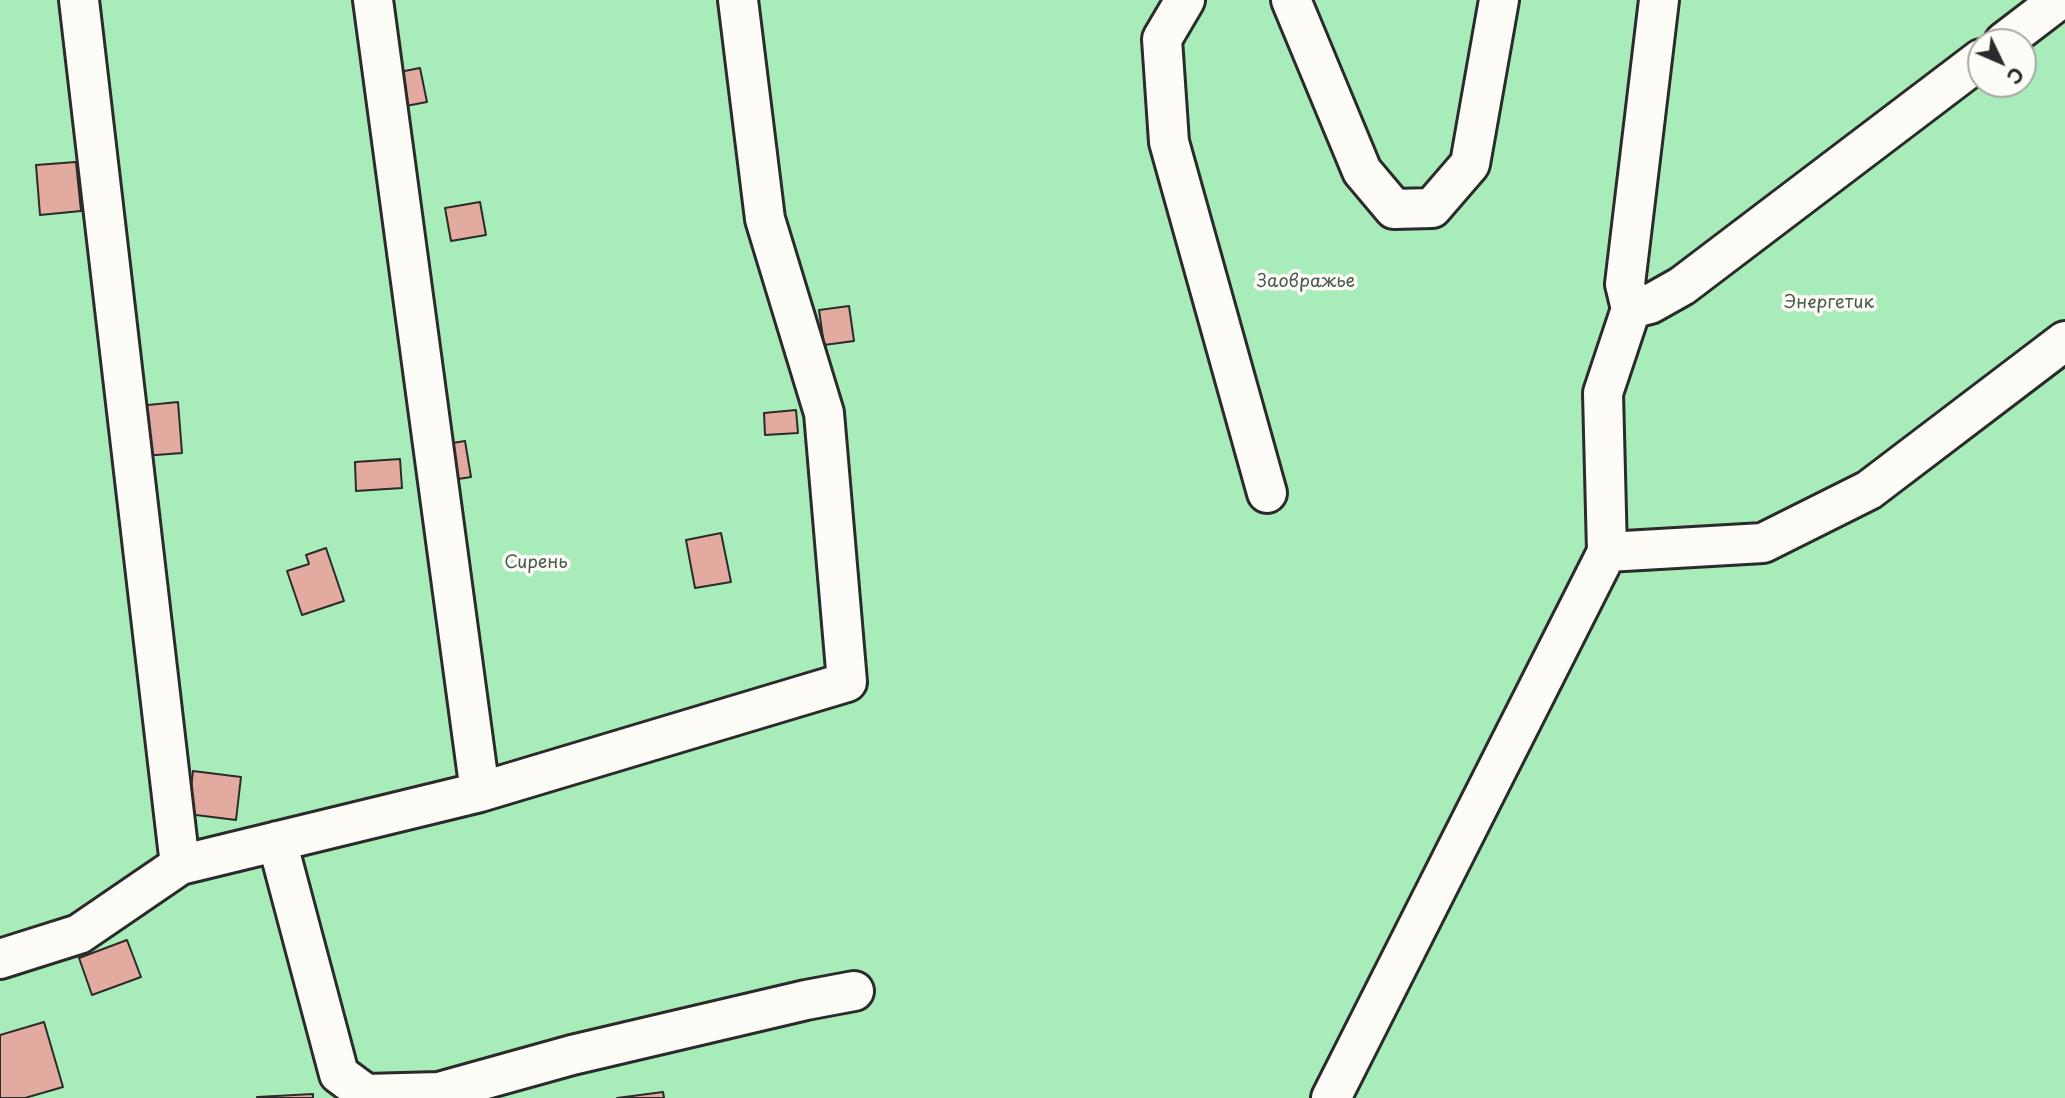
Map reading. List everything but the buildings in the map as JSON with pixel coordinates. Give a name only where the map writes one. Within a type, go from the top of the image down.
[{"type":"lane","points":[[79,0],[180,865]]},
{"type":"lane","points":[[373,0],[480,792]]},
{"type":"lane","points":[[0,959],[79,933],[180,865],[480,792],[847,682],[824,412],[765,219],[738,0]]},
{"type":"lane","points":[[1185,0],[1162,39],[1169,142],[1267,493]]},
{"type":"lane","points":[[1291,0],[1362,171],[1394,209],[1433,208],[1470,163],[1499,0]]},
{"type":"lane","points":[[1331,1098],[1607,552],[1603,393],[1631,309],[1625,284],[1659,0]]},
{"type":"lane","points":[[2022,28],[2059,0]]},
{"type":"lane","points":[[1631,309],[1650,304],[1682,286],[1967,70]]},
{"type":"lane","points":[[1607,552],[1763,543],[1869,490],[2065,341]]},
{"type":"lane","points":[[276,841],[339,1074],[366,1094],[439,1092],[585,1051],[854,991]]},
{"type":"green space","points":[[0,0],[2065,0],[2065,1098],[0,1098]]},
{"type":"park label","name":"Заовражье","points":[[1306,282]]},
{"type":"park label","name":"Энергетик","points":[[1829,303]]},
{"type":"park label","name":"Сирень","points":[[536,563]]}]
